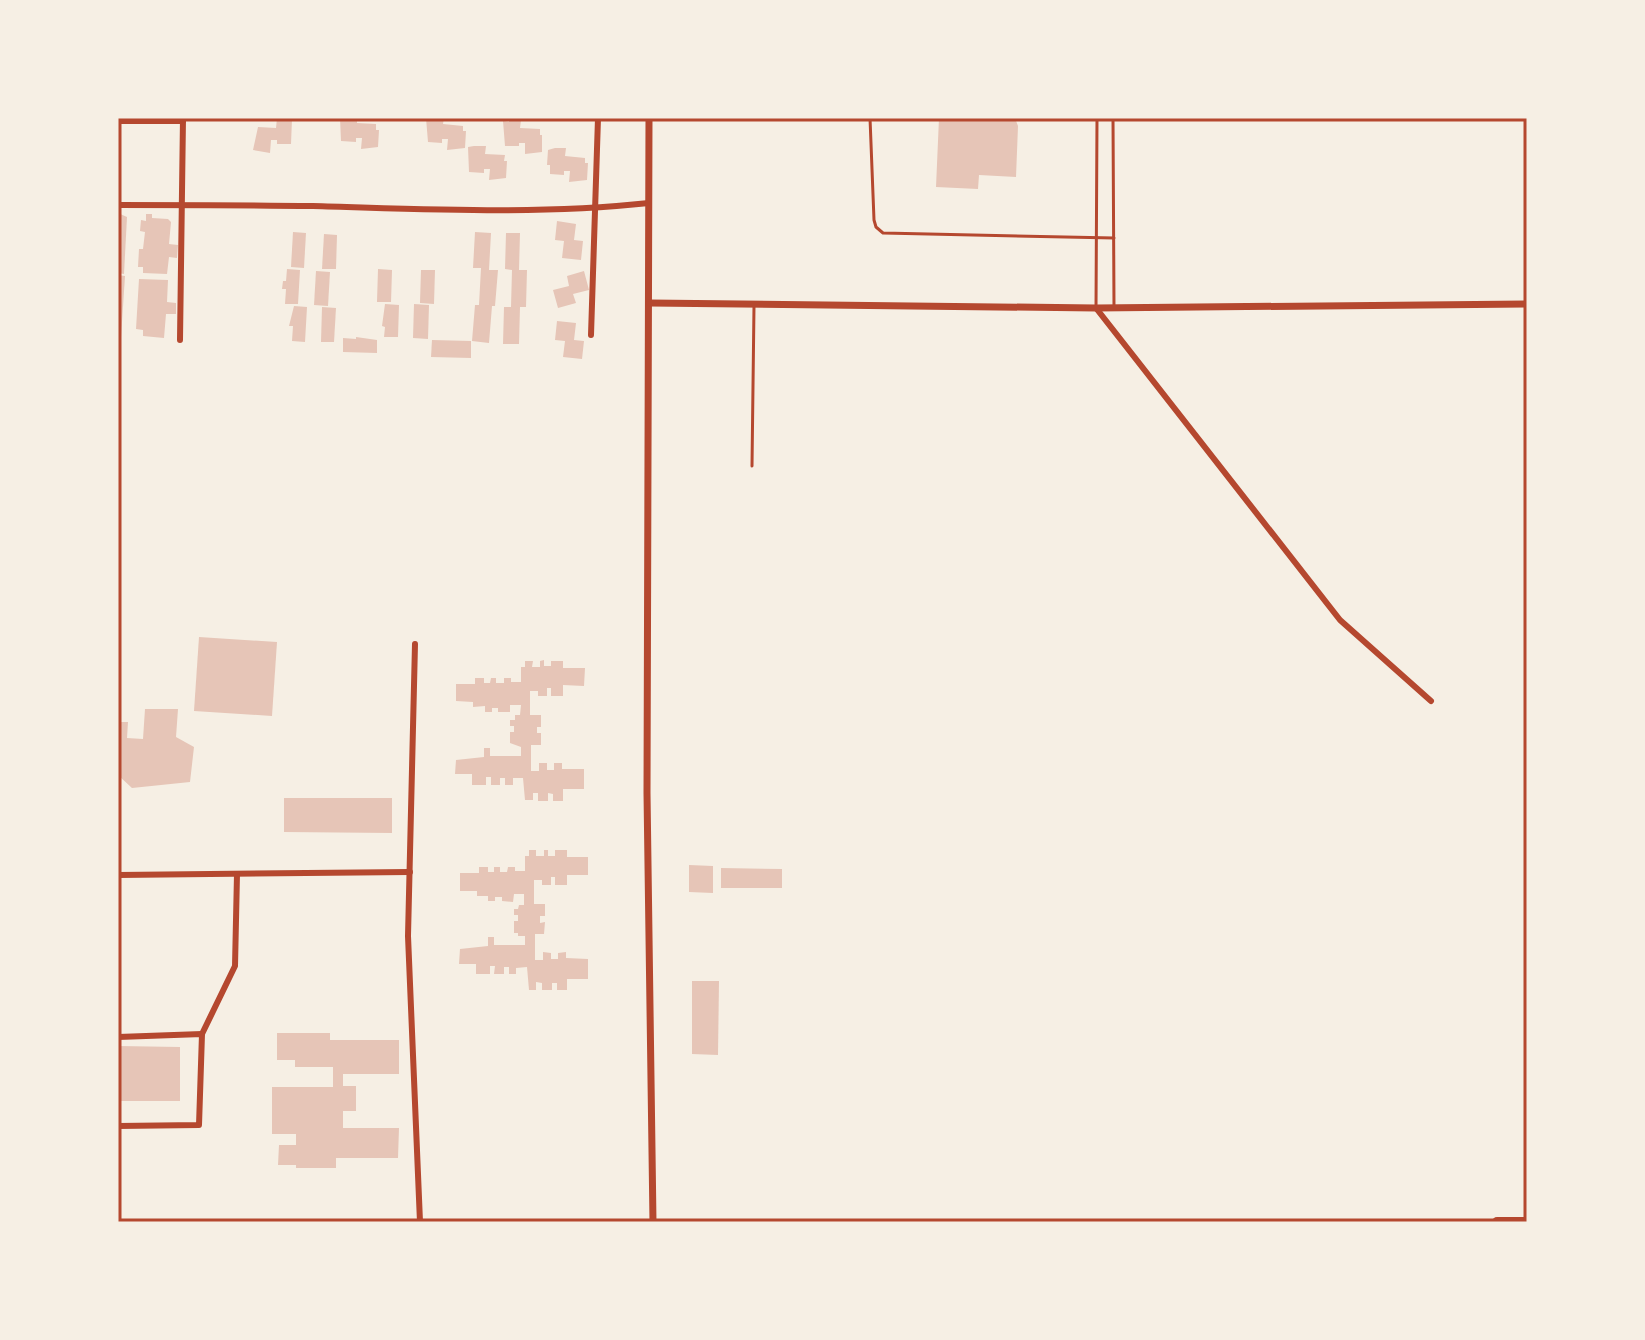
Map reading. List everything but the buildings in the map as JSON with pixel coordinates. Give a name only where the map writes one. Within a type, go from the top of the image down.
[{"type":"highway","points":[[1497,1222],[1527,1222]]},
{"type":"street","points":[[591,335],[598,118]]},
{"type":"street","points":[[649,118],[647,793],[653,1222]]},
{"type":"street","points":[[118,121],[183,120],[180,340]]},
{"type":"street","points":[[118,205],[458,211],[597,209],[649,203]]},
{"type":"street","points":[[650,303],[1096,308],[1527,304]]},
{"type":"street","points":[[1096,308],[1340,620],[1431,701]]},
{"type":"street","points":[[415,644],[408,936],[420,1222]]},
{"type":"street","points":[[118,875],[410,872]]},
{"type":"street","points":[[118,1126],[199,1125],[202,1034],[235,966],[237,874]]},
{"type":"street","points":[[118,1037],[202,1034]]},
{"type":"lane","points":[[870,118],[874,220],[883,233],[1114,238]]},
{"type":"lane","points":[[1096,308],[1097,118]]},
{"type":"lane","points":[[1113,118],[1114,308]]},
{"type":"lane","points":[[752,466],[754,304]]}]
